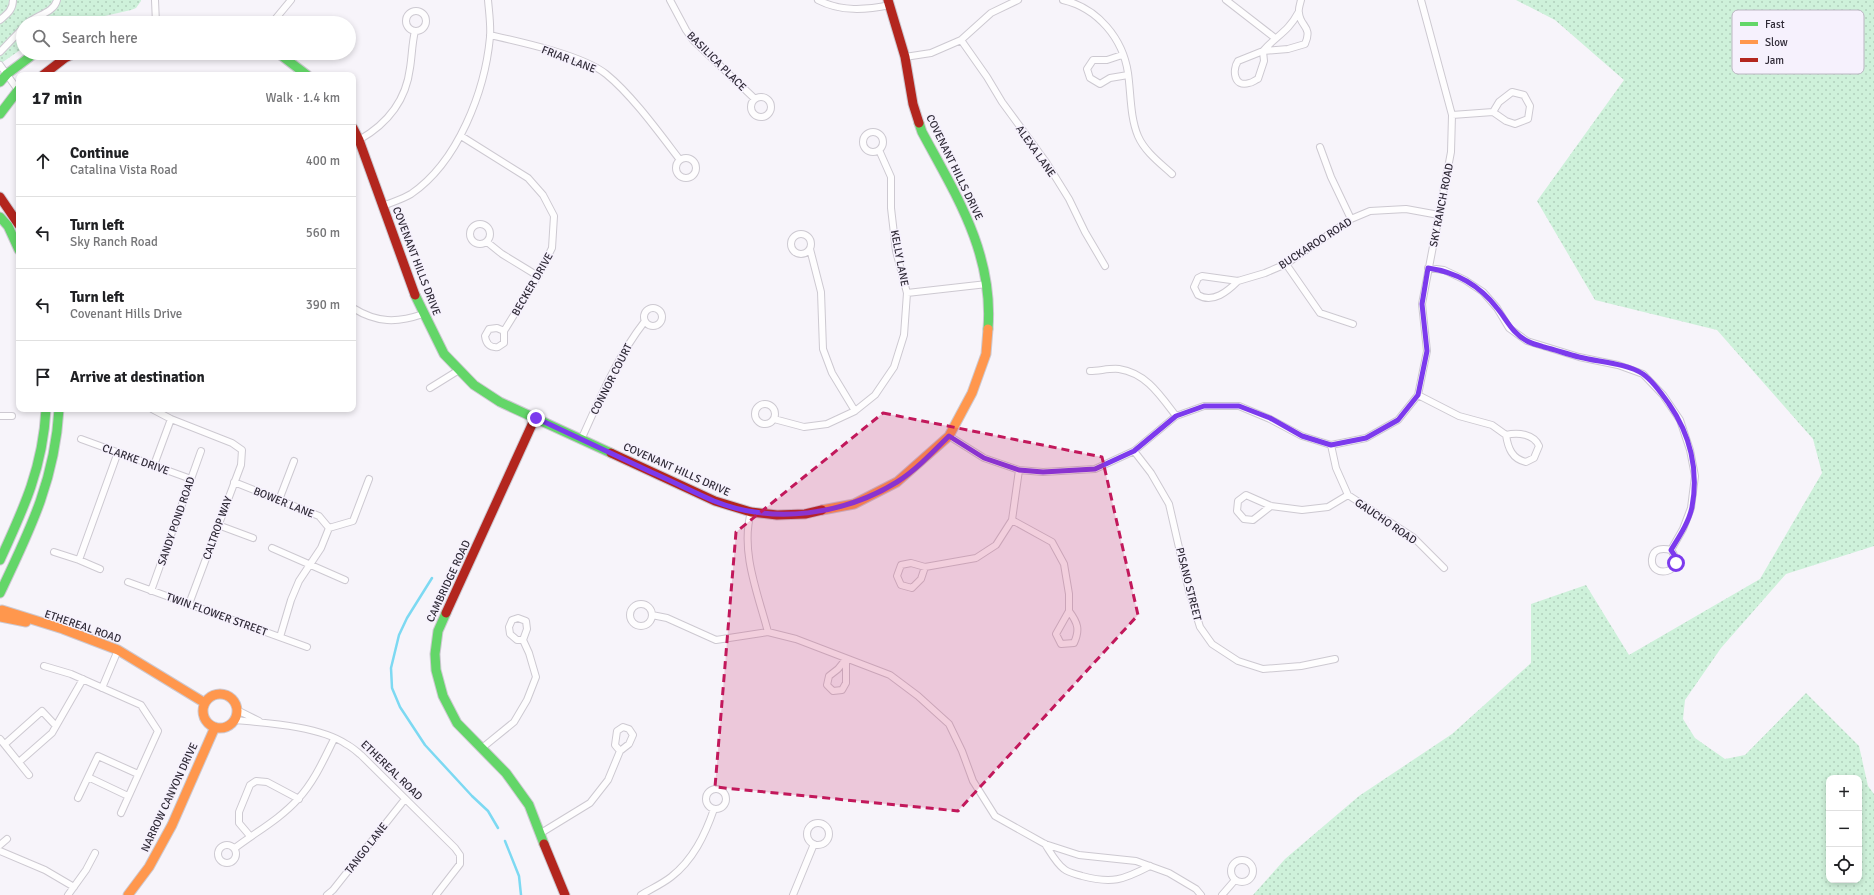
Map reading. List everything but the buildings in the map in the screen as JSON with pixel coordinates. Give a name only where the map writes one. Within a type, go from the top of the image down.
[{"type":"street","points":[[0,20],[13,7],[13,0]]},
{"type":"street","points":[[38,16],[51,10],[56,4],[57,0]]},
{"type":"street","points":[[155,0],[156,16]]},
{"type":"street","points":[[278,16],[291,0]]},
{"type":"street","points":[[383,206],[411,194],[438,169],[461,136],[475,105],[486,65],[490,35],[488,0]]},
{"type":"street","name":"BASILICA PLACE","points":[[670,0],[693,40],[755,99]]},
{"type":"street","points":[[818,0],[831,5],[857,10],[889,3]]},
{"type":"street","points":[[905,57],[931,53],[961,40],[991,13],[1018,0]]},
{"type":"street","points":[[1063,0],[1071,1],[1092,14],[1107,26],[1118,43],[1128,75],[1134,125],[1138,136],[1149,153],[1172,174]]},
{"type":"street","points":[[1226,0],[1275,38]]},
{"type":"street","points":[[1263,50],[1264,62],[1258,79],[1248,84],[1243,84],[1238,81],[1235,77],[1234,71],[1238,61],[1263,50],[1275,38],[1287,31],[1298,14],[1301,0]]},
{"type":"street","name":"SKY RANCH ROAD","points":[[949,436],[984,458],[1019,470],[1043,472],[1095,469],[1134,451],[1176,416],[1204,406],[1239,406],[1270,418],[1302,436],[1331,445],[1366,438],[1398,420],[1418,395],[1427,351],[1422,304],[1451,152],[1452,115],[1421,0]]},
{"type":"street","name":"COVENANT HILLS DRIVE","points":[[356,134],[410,283],[423,314],[444,354],[474,385],[494,398],[581,440],[715,501],[751,512],[777,515],[805,514],[854,504],[897,482],[926,458],[949,436],[972,393],[986,354],[989,314],[987,284],[979,248],[963,207],[922,132],[913,104],[905,57],[889,3]]},
{"type":"street","points":[[1263,50],[1288,49],[1305,44],[1308,38],[1307,29],[1298,14]]},
{"type":"street","points":[[359,140],[374,132],[397,108],[406,88],[415,31]]},
{"type":"street","points":[[0,52],[16,35]]},
{"type":"street","name":"FRIAR LANE","points":[[490,35],[531,44],[588,64],[606,73],[625,92],[680,160]]},
{"type":"street","name":"ALEXA LANE","points":[[961,40],[987,77],[1002,102],[1050,169],[1069,199],[1105,266]]},
{"type":"street","points":[[1122,55],[1107,60],[1094,60],[1088,69],[1090,78],[1100,84],[1110,78],[1128,75]]},
{"type":"street","points":[[0,82],[7,74],[26,60]]},
{"type":"street","points":[[47,72],[64,60]]},
{"type":"street","points":[[287,60],[303,72]]},
{"type":"street","points":[[0,65],[16,87]]},
{"type":"street","points":[[1452,115],[1493,112],[1506,121],[1516,124],[1528,119],[1530,106],[1524,95],[1512,92],[1499,102],[1493,112]]},
{"type":"street","points":[[0,114],[16,93]]},
{"type":"street","name":"BECKER DRIVE","points":[[461,136],[528,178],[543,195],[554,216],[552,248],[538,276],[504,331]]},
{"type":"street","points":[[1320,147],[1331,177],[1351,219]]},
{"type":"street","name":"KELLY LANE","points":[[774,419],[804,426],[827,424],[855,411],[875,395],[894,367],[904,335],[907,293],[896,251],[891,177],[879,150]]},
{"type":"street","points":[[0,197],[16,221]]},
{"type":"street","name":"BUCKAROO ROAD","points":[[1238,281],[1206,275],[1198,278],[1194,287],[1198,295],[1211,298],[1225,292],[1238,281],[1286,264],[1351,219],[1370,212],[1391,209],[1406,209],[1439,215]]},
{"type":"street","points":[[0,217],[8,226],[16,243]]},
{"type":"street","points":[[487,242],[502,254],[538,276]]},
{"type":"street","points":[[810,249],[821,292],[823,349],[832,373],[855,411]]},
{"type":"street","points":[[1286,264],[1320,313],[1353,324]]},
{"type":"street","points":[[1428,268],[1444,270],[1465,280],[1483,292],[1497,308],[1509,328],[1527,341],[1579,357],[1618,365],[1643,374],[1663,395],[1680,420],[1690,450],[1695,476],[1692,508],[1683,529],[1671,550]]},
{"type":"street","points":[[907,293],[987,284]]},
{"type":"street","points":[[356,310],[364,314],[390,320],[406,320],[423,314]]},
{"type":"street","name":"CONNOR COURT","points":[[581,440],[618,362],[632,338],[645,321]]},
{"type":"street","points":[[1090,371],[1118,369],[1137,374],[1155,388],[1176,416]]},
{"type":"street","points":[[430,388],[459,370]]},
{"type":"street","points":[[1418,395],[1459,416],[1492,425],[1506,435],[1512,454],[1516,459],[1526,462],[1534,458],[1539,446],[1537,442],[1524,435],[1515,433],[1506,435]]},
{"type":"street","points":[[0,560],[29,497],[41,460],[46,430],[46,412]]},
{"type":"street","points":[[0,592],[46,492],[55,461],[59,435],[59,412]]},
{"type":"street","points":[[154,465],[171,419],[158,412]]},
{"type":"street","points":[[0,416],[12,416]]},
{"type":"street","name":"CAMBRIDGE ROAD","points":[[536,418],[438,631],[435,654],[443,696],[457,723],[506,773],[529,805],[565,895]]},
{"type":"street","name":"CALTROP WAY","points":[[171,419],[232,443],[242,450],[240,465],[189,604]]},
{"type":"street","name":"CLARKE DRIVE","points":[[81,439],[191,479]]},
{"type":"street","name":"GAUCHO ROAD","points":[[1331,445],[1336,468],[1348,495],[1413,537],[1444,568]]},
{"type":"street","name":"SANDY POND ROAD","points":[[151,591],[201,451]]},
{"type":"street","name":"PISANO STREET","points":[[1134,451],[1151,473],[1169,504],[1189,591],[1200,627],[1212,644],[1238,661],[1263,668],[1301,666],[1335,659]]},
{"type":"street","points":[[79,560],[118,452]]},
{"type":"street","points":[[279,500],[294,460]]},
{"type":"street","points":[[925,567],[921,580],[912,588],[901,585],[897,576],[901,565],[911,563],[925,567],[976,558],[996,545],[1012,520],[1019,470]]},
{"type":"street","points":[[280,637],[291,600],[309,564],[321,548],[329,528],[353,521],[369,479]]},
{"type":"street","name":"BOWER LANE","points":[[234,482],[319,516],[329,528]]},
{"type":"street","points":[[1271,506],[1253,520],[1244,519],[1237,511],[1238,500],[1246,496],[1271,506],[1302,510],[1328,508],[1348,495]]},
{"type":"street","points":[[751,512],[747,524],[748,556],[768,632]]},
{"type":"street","points":[[1012,520],[1052,542],[1064,564],[1069,594],[1069,611],[1056,634],[1061,644],[1074,643],[1078,632],[1075,619],[1069,611]]},
{"type":"street","points":[[218,525],[253,538]]},
{"type":"street","points":[[272,548],[345,580]]},
{"type":"street","points":[[1663,548],[1671,550],[1675,556],[1676,563],[1672,569],[1666,572],[1658,572],[1653,566],[1652,558],[1656,551],[1663,548]]},
{"type":"street","points":[[54,552],[100,569]]},
{"type":"street","name":"TWIN FLOWER STREET","points":[[128,582],[307,647]]},
{"type":"street","name":"ETHEREAL ROAD","points":[[0,598],[1,614],[28,617],[34,621],[62,629],[118,650],[205,703]]},
{"type":"street","points":[[652,615],[667,618],[716,640],[768,632],[796,639],[846,659],[866,664],[890,675],[918,696],[949,724],[973,781],[995,816],[1045,844],[1078,854],[1136,861],[1169,873],[1196,889],[1201,895]]},
{"type":"street","points":[[482,748],[514,722],[527,700],[536,677],[529,653],[523,640]]},
{"type":"street","points":[[102,688],[118,650]]},
{"type":"street","points":[[846,659],[846,683],[842,690],[832,691],[827,685],[829,676],[838,669],[846,659]]},
{"type":"street","points":[[44,666],[83,679],[141,705],[158,731],[121,813]]},
{"type":"street","points":[[19,762],[52,733],[83,679]]},
{"type":"street","points":[[222,694],[231,698],[237,710],[234,720],[225,727],[215,727],[207,722],[204,708],[205,703],[212,696],[222,694]]},
{"type":"street","name":"ETHEREAL ROAD","points":[[237,710],[260,722]]},
{"type":"street","points":[[4,744],[42,711],[56,726]]},
{"type":"street","name":"ETHEREAL ROAD","points":[[234,720],[260,722],[315,731],[346,743],[361,755],[455,848],[460,856],[460,864],[436,895]]},
{"type":"street","name":"NARROW CANYON DRIVE","points":[[128,895],[149,867],[169,831],[215,727]]},
{"type":"street","points":[[0,739],[29,775]]},
{"type":"street","points":[[235,848],[282,814],[299,799],[315,777],[334,739]]},
{"type":"street","points":[[541,833],[590,803],[608,780],[620,751]]},
{"type":"street","points":[[78,798],[98,756],[138,774]]},
{"type":"street","points":[[88,777],[128,796]]},
{"type":"street","points":[[250,836],[239,823],[239,812],[250,785],[256,781],[267,782],[299,799]]},
{"type":"street","name":"TANGO LANE","points":[[327,895],[333,890],[405,799]]},
{"type":"street","points":[[641,895],[670,878],[690,857],[705,834],[714,809]]},
{"type":"street","points":[[0,845],[7,839]]},
{"type":"street","points":[[793,895],[814,844]]},
{"type":"street","points":[[1045,844],[1058,863],[1065,870],[1095,879],[1114,881],[1133,875],[1150,866]]},
{"type":"street","points":[[0,851],[45,870],[74,887]]},
{"type":"street","points":[[68,895],[86,870],[95,854]]},
{"type":"street","points":[[1222,895],[1236,880]]},
{"type":"highlighted area","points":[[883,413],[1102,457],[1138,615],[958,811],[715,787],[736,532]]},
{"type":"green space","points":[[0,0],[141,0],[136,8],[105,16],[16,16],[16,53],[0,64]]},
{"type":"green space","points":[[1516,0],[1874,0],[1874,546],[1786,574],[1721,648],[1685,700],[1683,719],[1695,738],[1725,759],[1745,755],[1806,693],[1859,746],[1868,786],[1874,794],[1874,895],[1253,895],[1285,859],[1359,796],[1452,734],[1531,663],[1531,604],[1586,585],[1629,655],[1760,579],[1822,473],[1813,439],[1717,330],[1595,300],[1537,201],[1624,80],[1555,20]]},
{"type":"waterway","points":[[432,578],[407,618],[399,635],[391,668],[392,688],[400,707],[425,745],[472,796],[488,811],[498,828]]},
{"type":"waterway","points":[[505,841],[519,876],[521,895]]},
{"type":"traffic: fast","points":[[0,82],[7,74],[26,60]]},
{"type":"traffic: fast","points":[[287,60],[303,72]]},
{"type":"traffic: fast","points":[[0,114],[16,93]]},
{"type":"traffic: fast","points":[[919,123],[922,132],[959,202],[979,250],[985,275],[988,302],[988,329]]},
{"type":"traffic: fast","points":[[0,217],[8,226],[16,243]]},
{"type":"traffic: fast","points":[[415,295],[444,354],[474,385],[500,402],[611,453]]},
{"type":"traffic: fast","points":[[0,560],[31,487],[41,450],[46,412]]},
{"type":"traffic: fast","points":[[0,593],[31,526],[39,504],[52,459],[57,435],[59,412]]},
{"type":"traffic: fast","points":[[446,613],[438,631],[435,654],[436,670],[443,696],[457,723],[506,773],[529,805],[544,844]]},
{"type":"traffic: slow","points":[[822,510],[854,504],[897,482],[949,436],[972,393],[986,354],[988,329]]},
{"type":"traffic: slow","points":[[2,610],[63,629],[118,650],[205,703]]},
{"type":"traffic: slow","points":[[0,617],[26,622]]},
{"type":"traffic: slow","points":[[220,694],[232,699],[237,711],[232,723],[220,728],[208,723],[203,711],[208,699],[220,694]]},
{"type":"traffic: slow","points":[[128,895],[149,867],[172,825],[215,727]]},
{"type":"traffic: jam","points":[[888,0],[905,57],[913,104],[919,123]]},
{"type":"traffic: jam","points":[[47,72],[62,60]]},
{"type":"traffic: jam","points":[[356,134],[415,295]]},
{"type":"traffic: jam","points":[[0,197],[16,221]]},
{"type":"traffic: jam","points":[[446,613],[535,418]]},
{"type":"traffic: jam","points":[[611,453],[715,501],[751,512],[777,515],[805,514],[822,510]]},
{"type":"traffic: jam","points":[[544,844],[565,895]]},
{"type":"route","points":[[536,418],[715,501],[751,512],[777,515],[805,514],[854,504],[897,482],[926,458],[949,436],[984,458],[1019,470],[1043,472],[1095,469],[1134,451],[1176,416],[1204,406],[1239,406],[1270,418],[1302,436],[1331,445],[1366,438],[1398,420],[1418,395],[1427,351],[1422,304],[1428,268],[1444,270],[1465,280],[1483,292],[1497,308],[1509,328],[1527,341],[1579,357],[1618,365],[1643,374],[1663,395],[1680,420],[1690,450],[1695,476],[1692,508],[1683,529],[1671,550],[1675,556],[1676,563]]}]
